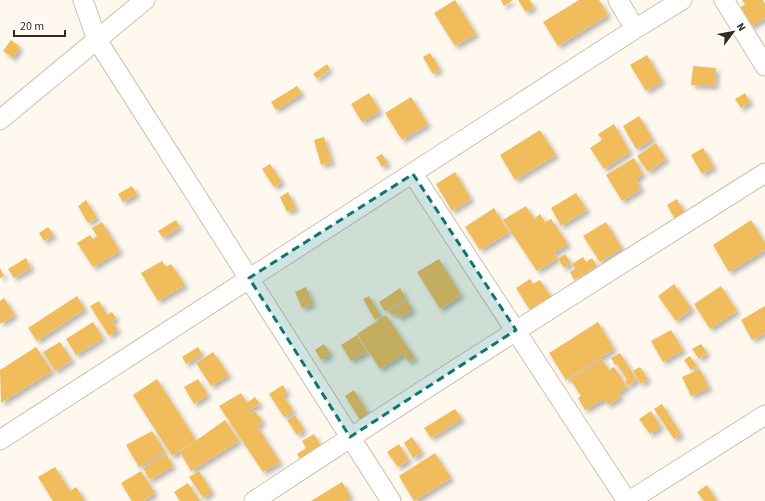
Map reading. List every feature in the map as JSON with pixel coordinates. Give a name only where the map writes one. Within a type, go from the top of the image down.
[{"type":"street","points":[[83,0],[97,40],[391,501]]},
{"type":"street","points":[[0,120],[146,0]]},
{"type":"street","points":[[618,0],[635,29]]},
{"type":"street","points":[[0,440],[682,0]]},
{"type":"street","points":[[724,0],[765,66]]},
{"type":"street","points":[[254,501],[516,330],[765,173]]},
{"type":"street","points":[[412,174],[628,501],[765,415]]},
{"type":"highlighted area","points":[[413,174],[516,330],[350,437],[249,278]]},
{"type":"building","points":[[455,0],[476,34],[455,46],[434,13]]},
{"type":"building","points":[[501,0],[513,0],[504,6]]},
{"type":"building","points":[[518,0],[530,0],[534,7],[526,12]]},
{"type":"building","points":[[579,0],[599,0],[608,15],[558,46],[543,22]]},
{"type":"building","points":[[742,0],[763,0],[765,4],[765,18],[750,27],[738,8],[745,5]]},
{"type":"building","points":[[11,40],[20,47],[13,58],[3,51]]},
{"type":"building","points":[[430,53],[440,69],[433,74],[423,57]]},
{"type":"building","points":[[647,55],[662,81],[646,91],[630,65]]},
{"type":"building","points":[[327,64],[330,69],[317,79],[313,74]]},
{"type":"building","points":[[693,66],[716,68],[715,86],[691,85]]},
{"type":"building","points":[[297,86],[302,93],[276,110],[271,102]]},
{"type":"building","points":[[369,93],[380,111],[362,122],[351,104]]},
{"type":"building","points":[[745,93],[750,102],[741,108],[735,99]]},
{"type":"building","points":[[411,97],[428,124],[402,140],[385,113]]},
{"type":"building","points":[[639,116],[653,139],[636,149],[623,126]]},
{"type":"building","points":[[614,124],[630,152],[604,169],[590,148],[602,140],[598,134]]},
{"type":"building","points":[[540,130],[556,155],[515,180],[500,155]]},
{"type":"building","points":[[324,137],[332,162],[321,165],[314,140]]},
{"type":"building","points":[[656,143],[666,159],[648,172],[637,156]]},
{"type":"building","points":[[703,148],[714,167],[702,174],[691,155]]},
{"type":"building","points":[[382,154],[388,163],[382,167],[376,157]]},
{"type":"building","points":[[634,158],[643,174],[636,179],[641,189],[622,201],[606,175]]},
{"type":"building","points":[[270,164],[282,182],[274,187],[262,169]]},
{"type":"building","points":[[455,172],[471,199],[452,211],[436,184]]},
{"type":"building","points":[[132,186],[137,194],[123,202],[118,194]]},
{"type":"building","points":[[288,192],[296,208],[287,212],[280,197]]},
{"type":"building","points":[[576,193],[587,210],[561,226],[551,208]]},
{"type":"building","points":[[677,199],[686,215],[676,221],[667,205]]},
{"type":"building","points":[[86,200],[97,218],[88,223],[78,206]]},
{"type":"building","points":[[526,206],[534,219],[540,214],[545,222],[551,219],[568,244],[554,253],[558,258],[537,271],[503,220]]},
{"type":"building","points":[[494,208],[509,232],[480,250],[465,227]]},
{"type":"building","points":[[176,220],[180,227],[163,238],[158,231]]},
{"type":"building","points":[[751,220],[765,243],[765,250],[729,272],[713,245]]},
{"type":"building","points":[[102,222],[120,251],[93,267],[77,243],[90,235],[93,239],[97,236],[92,228]]},
{"type":"building","points":[[606,222],[622,248],[600,262],[583,236]]},
{"type":"building","points":[[48,227],[54,235],[44,241],[39,233]]},
{"type":"building","points":[[565,254],[571,263],[564,268],[558,259]]},
{"type":"building","points":[[583,257],[586,262],[592,258],[597,266],[574,280],[570,272],[575,269],[572,264]]},
{"type":"building","points":[[26,258],[31,268],[14,278],[8,269]]},
{"type":"building","points":[[439,259],[461,295],[440,309],[417,272]]},
{"type":"building","points":[[162,261],[166,267],[171,264],[185,285],[158,301],[141,273]]},
{"type":"building","points":[[0,268],[4,276],[0,278]]},
{"type":"building","points":[[530,279],[533,284],[540,280],[551,297],[530,310],[516,288]]},
{"type":"building","points":[[674,284],[692,309],[676,321],[658,296]]},
{"type":"building","points":[[721,286],[737,311],[710,329],[694,304]]},
{"type":"building","points":[[306,287],[313,304],[302,308],[295,292]]},
{"type":"building","points":[[400,288],[406,298],[385,311],[379,302]]},
{"type":"building","points":[[77,296],[85,309],[37,341],[28,328]]},
{"type":"building","points":[[369,296],[381,316],[375,320],[363,299]]},
{"type":"building","points":[[4,298],[15,315],[0,324],[0,301]]},
{"type":"building","points":[[407,300],[413,310],[399,318],[397,314],[391,315],[389,310]]},
{"type":"building","points":[[99,301],[107,315],[112,312],[116,318],[112,321],[118,330],[109,336],[90,306]]},
{"type":"building","points":[[765,306],[765,333],[752,340],[741,320]]},
{"type":"building","points":[[386,315],[415,358],[408,362],[404,354],[380,369],[357,334]]},
{"type":"building","points":[[93,322],[103,338],[76,355],[66,339]]},
{"type":"building","points":[[598,322],[614,349],[566,380],[549,353]]},
{"type":"building","points":[[671,330],[683,350],[663,362],[651,341]]},
{"type":"building","points":[[357,335],[367,352],[351,361],[341,345]]},
{"type":"building","points":[[60,342],[72,360],[55,371],[43,352]]},
{"type":"building","points":[[324,344],[331,354],[321,360],[315,350]]},
{"type":"building","points":[[701,344],[707,353],[699,359],[692,349]]},
{"type":"building","points":[[36,347],[52,371],[1,403],[0,370]]},
{"type":"building","points":[[198,347],[202,354],[186,364],[182,357]]},
{"type":"building","points":[[213,352],[229,375],[211,386],[196,363]]},
{"type":"building","points":[[620,353],[637,380],[628,386],[625,381],[627,380],[617,364],[615,365],[611,358]]},
{"type":"building","points":[[690,356],[697,366],[691,370],[684,360]]},
{"type":"building","points":[[602,359],[609,370],[614,367],[627,387],[618,393],[621,397],[608,405],[604,399],[585,410],[578,398],[581,396],[570,379]]},
{"type":"building","points":[[640,367],[648,379],[641,384],[633,371]]},
{"type":"building","points":[[700,369],[709,388],[691,396],[682,377]]},
{"type":"building","points":[[157,379],[196,440],[172,456],[133,395]]},
{"type":"building","points":[[198,379],[208,395],[194,404],[184,387]]},
{"type":"building","points":[[283,385],[287,392],[283,395],[294,412],[284,417],[269,394]]},
{"type":"building","points":[[354,390],[371,418],[362,423],[345,396]]},
{"type":"building","points":[[241,393],[247,403],[255,397],[260,404],[248,411],[249,414],[255,411],[263,422],[257,426],[280,462],[263,472],[219,406]]},
{"type":"building","points":[[662,404],[681,434],[674,439],[654,409]]},
{"type":"building","points":[[455,409],[462,419],[431,438],[424,428]]},
{"type":"building","points":[[651,411],[661,427],[650,434],[639,419]]},
{"type":"building","points":[[295,415],[304,430],[297,435],[287,420]]},
{"type":"building","points":[[225,420],[239,441],[191,471],[180,452]]},
{"type":"building","points":[[152,431],[165,452],[139,467],[126,445]]},
{"type":"building","points":[[314,434],[324,451],[303,464],[297,454],[306,448],[302,441]]},
{"type":"building","points":[[412,437],[422,452],[413,458],[404,443]]},
{"type":"building","points":[[399,444],[409,460],[398,467],[387,452]]},
{"type":"building","points":[[435,453],[451,478],[414,501],[399,476]]},
{"type":"building","points":[[166,454],[173,466],[150,480],[143,468]]},
{"type":"building","points":[[55,467],[70,491],[76,487],[85,501],[53,501],[38,477]]},
{"type":"building","points":[[141,471],[155,493],[143,501],[132,501],[121,483]]},
{"type":"building","points":[[199,471],[212,492],[203,498],[189,477]]},
{"type":"building","points":[[342,482],[351,497],[344,501],[311,501]]},
{"type":"building","points":[[188,483],[200,501],[180,501],[174,492]]},
{"type":"building","points":[[707,485],[717,501],[704,501],[697,492]]}]
